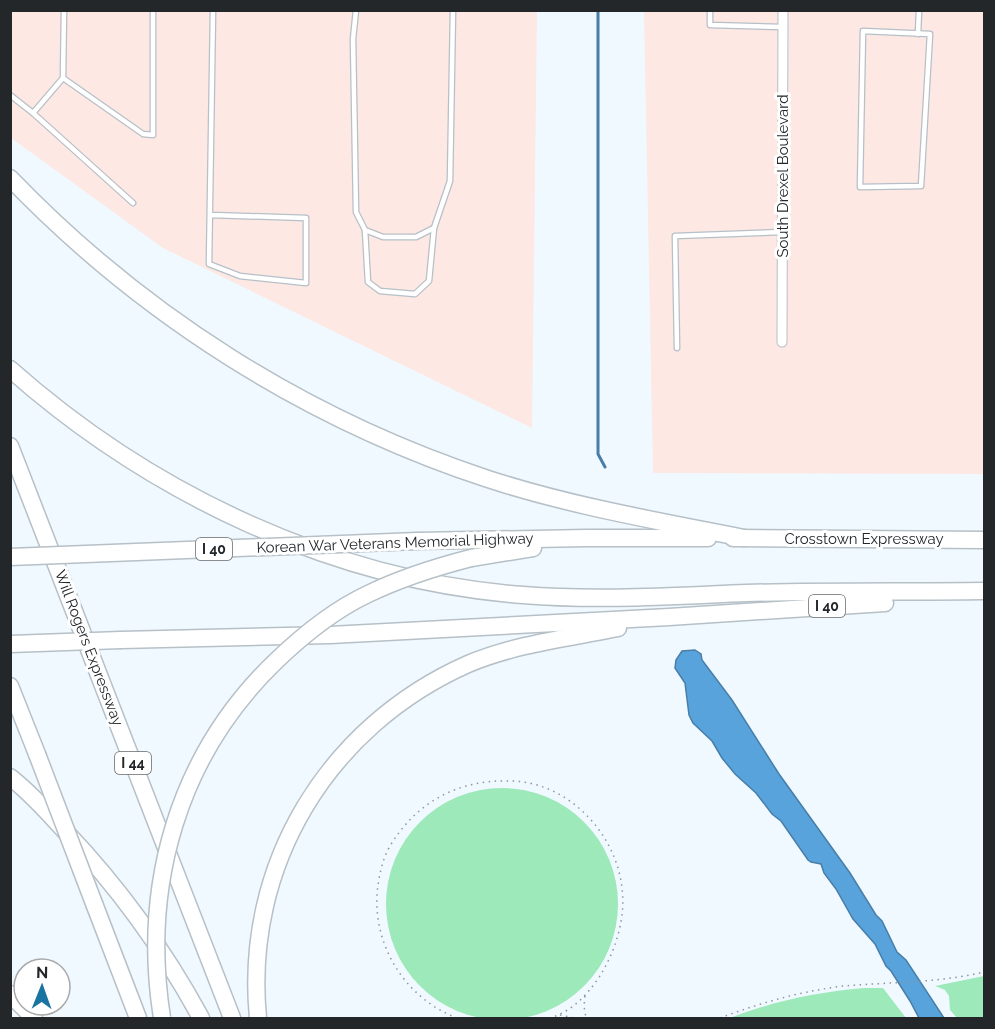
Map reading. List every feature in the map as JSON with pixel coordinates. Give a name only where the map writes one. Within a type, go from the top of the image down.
[{"type":"highway","points":[[10,178],[86,251],[152,305],[243,366],[333,416],[419,454],[490,479],[571,502],[744,538]]},
{"type":"highway","points":[[10,369],[111,447],[196,498],[274,535],[398,576],[491,592],[579,598],[747,593],[984,591]]},
{"type":"highway","name":"Will Rogers Expressway","points":[[10,446],[232,1018]]},
{"type":"highway","points":[[162,1018],[156,950],[157,906],[163,867],[177,816],[191,779],[210,743],[250,687],[298,641],[334,614],[367,594],[423,572],[471,558],[587,538]]},
{"type":"highway","name":"Korean War Veterans Memorial Highway","points":[[10,556],[417,541],[744,538]]},
{"type":"highway","name":"Crosstown Expressway","points":[[744,538],[984,540]]},
{"type":"highway","name":"I 40","points":[[10,644],[330,635],[984,597]]},
{"type":"highway","points":[[258,1018],[256,972],[259,944],[270,888],[278,862],[302,810],[322,779],[353,743],[381,718],[419,690],[469,664],[524,647],[669,617]]},
{"type":"highway","points":[[10,686],[138,1018]]},
{"type":"highway","points":[[10,777],[34,797],[114,884],[164,953],[201,1018]]},
{"type":"highway","points":[[10,994],[34,1018]]},
{"type":"street","name":"South Drexel Boulevard","points":[[782,342],[783,10]]},
{"type":"lane","points":[[33,113],[63,78],[64,10]]},
{"type":"lane","points":[[63,78],[143,134],[153,135],[153,10]]},
{"type":"lane","points":[[211,215],[306,218],[306,284],[240,276],[209,264],[213,10]]},
{"type":"lane","points":[[356,10],[353,39],[356,212],[365,230],[368,282],[380,291],[415,294],[429,281],[434,228],[450,181],[453,10]]},
{"type":"lane","points":[[710,10],[710,26],[783,27]]},
{"type":"lane","points":[[918,34],[919,10]]},
{"type":"lane","points":[[863,31],[918,34],[930,34],[921,186],[860,187],[863,31]]},
{"type":"lane","points":[[10,95],[133,203]]},
{"type":"lane","points":[[365,230],[383,237],[416,237],[434,228]]},
{"type":"lane","points":[[677,348],[675,236],[784,232]]},
{"type":"path","points":[[458,1018],[428,1003],[400,975],[390,958],[380,932],[377,905],[379,882],[384,860],[396,838],[412,818],[435,799],[458,787],[470,784],[509,781],[543,786],[580,808],[602,836],[615,862],[622,889],[622,916],[615,945],[606,967],[578,1004],[550,1018]]},
{"type":"path","points":[[720,1018],[799,993],[843,987],[935,981],[984,972]]},
{"type":"path","points":[[585,995],[586,1018]]},
{"type":"path","points":[[560,1015],[574,1018]]},
{"type":"shaded area","points":[[11,11],[537,11],[532,428],[163,248],[11,138]]},
{"type":"shaded area","points":[[644,11],[984,11],[984,474],[653,473]]},
{"type":"green space","points":[[502,788],[525,790],[557,802],[576,814],[592,830],[613,870],[618,904],[616,927],[604,959],[592,978],[576,994],[536,1015],[502,1020],[479,1018],[447,1006],[428,994],[412,978],[391,938],[386,904],[388,881],[400,849],[412,830],[428,814],[468,793]]},
{"type":"green space","points":[[984,976],[984,1018],[957,1018],[950,1010],[949,996],[945,990],[935,986]]},
{"type":"green space","points":[[864,988],[883,988],[906,1018],[730,1018],[796,998]]},
{"type":"water","points":[[695,650],[701,654],[702,660],[732,700],[779,774],[850,873],[882,921],[897,952],[906,960],[944,1018],[919,1018],[875,944],[853,919],[824,873],[821,864],[808,860],[781,821],[735,774],[712,741],[693,723],[689,715],[685,683],[675,668],[676,660],[682,651]]},
{"type":"waterway","points":[[598,10],[598,454],[605,467]]}]
